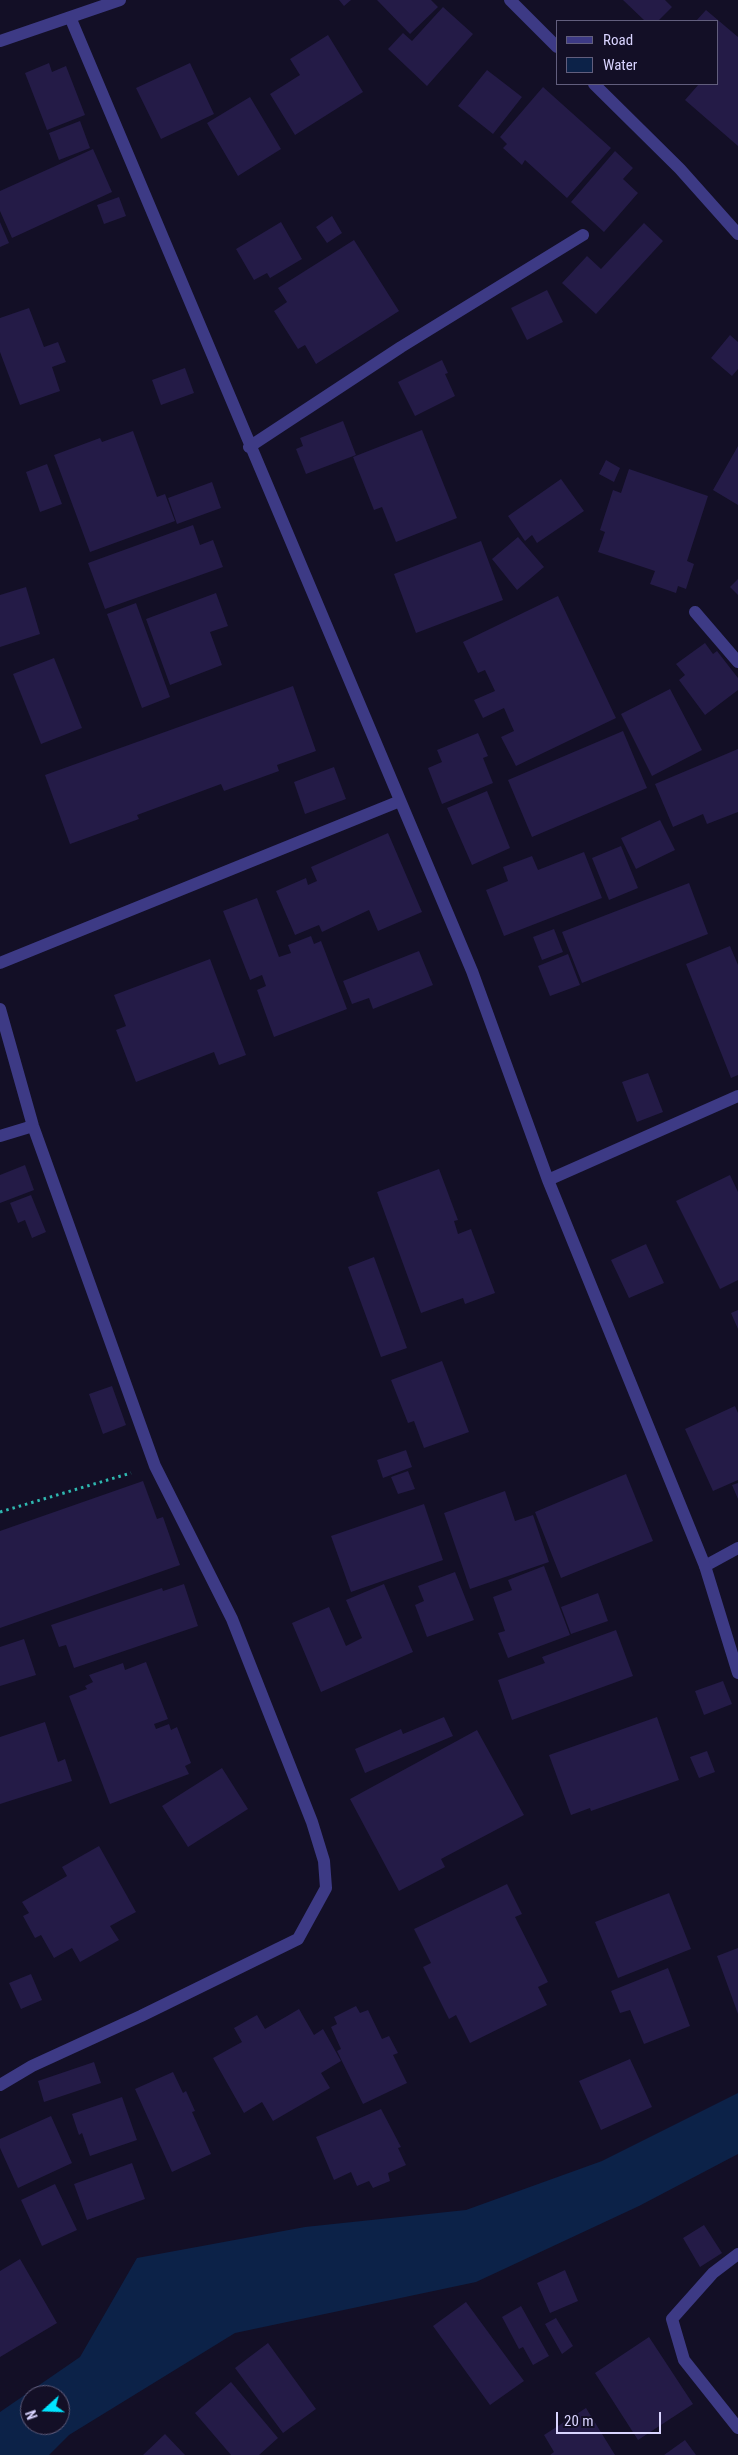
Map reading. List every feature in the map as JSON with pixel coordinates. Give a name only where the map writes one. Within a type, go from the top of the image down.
[{"type":"street","points":[[0,41],[120,0]]},
{"type":"street","points":[[510,0],[556,46]]},
{"type":"street","points":[[70,17],[197,317],[249,447],[472,971],[548,1180],[704,1566],[738,1672]]},
{"type":"street","points":[[595,85],[680,169],[738,234]]},
{"type":"street","points":[[249,447],[401,347],[583,234]]},
{"type":"street","points":[[695,612],[738,662]]},
{"type":"street","points":[[0,963],[400,801]]},
{"type":"street","points":[[0,1009],[34,1126],[155,1466],[232,1619],[312,1822],[324,1861],[326,1888],[298,1939],[141,2016],[32,2066],[0,2085]]},
{"type":"street","points":[[548,1180],[738,1096]]},
{"type":"street","points":[[0,1136],[34,1126]]},
{"type":"street","points":[[704,1566],[738,1548]]},
{"type":"street","points":[[738,2254],[713,2272],[672,2319],[684,2360],[738,2428]]},
{"type":"path","points":[[0,1512],[155,1466]]},
{"type":"water","points":[[738,2093],[738,2154],[639,2206],[476,2282],[235,2333],[70,2434],[70,2385],[39,2385],[80,2357],[137,2258],[305,2227],[466,2210],[602,2161]]},
{"type":"water","points":[[20,2398],[20,2435],[69,2435],[49,2455],[0,2455],[0,2412]]},
{"type":"building","points":[[339,0],[351,0],[344,6]]},
{"type":"building","points":[[377,0],[431,0],[438,7],[410,34]]},
{"type":"building","points":[[623,0],[665,0],[672,7],[659,20],[644,20]]},
{"type":"building","points":[[443,7],[473,34],[427,86],[388,49],[403,33],[412,41]]},
{"type":"building","points":[[706,10],[718,20],[697,20]]},
{"type":"building","points":[[718,20],[738,37],[738,146],[685,100],[698,85],[718,85]]},
{"type":"building","points":[[328,35],[363,92],[295,135],[270,94],[300,75],[290,59]]},
{"type":"building","points":[[49,63],[52,72],[66,66],[85,115],[47,130],[25,73]]},
{"type":"building","points":[[190,63],[214,114],[161,139],[136,88]]},
{"type":"building","points":[[487,70],[522,97],[493,134],[458,106]]},
{"type":"building","points":[[543,87],[611,148],[567,198],[525,160],[522,165],[503,148],[507,144],[500,137]]},
{"type":"building","points":[[250,97],[281,149],[238,176],[207,123]]},
{"type":"building","points":[[80,121],[90,148],[59,160],[49,133]]},
{"type":"building","points":[[93,149],[112,192],[12,238],[0,211],[0,191]]},
{"type":"building","points":[[615,151],[633,168],[623,179],[638,193],[604,232],[571,202]]},
{"type":"building","points":[[119,197],[126,216],[104,224],[97,205]]},
{"type":"building","points":[[332,216],[342,233],[327,243],[316,227]]},
{"type":"building","points":[[0,222],[9,243],[0,247]]},
{"type":"building","points":[[281,222],[302,259],[270,278],[267,273],[254,280],[236,249]]},
{"type":"building","points":[[644,223],[663,241],[596,314],[562,283],[587,256],[601,269]]},
{"type":"building","points":[[354,240],[399,311],[316,364],[305,345],[298,349],[274,311],[287,302],[278,288]]},
{"type":"building","points":[[547,290],[563,322],[527,340],[511,308]]},
{"type":"building","points":[[29,308],[44,347],[58,342],[66,362],[52,367],[60,391],[20,405],[0,352],[0,318]]},
{"type":"building","points":[[730,335],[738,342],[738,369],[732,376],[711,358]]},
{"type":"building","points":[[442,360],[448,373],[445,374],[455,396],[415,416],[398,382]]},
{"type":"building","points":[[185,368],[194,393],[161,405],[152,380]]},
{"type":"building","points":[[343,421],[356,455],[306,474],[296,449],[303,446],[300,438]]},
{"type":"building","points":[[422,430],[457,518],[396,542],[382,507],[374,510],[353,457]]},
{"type":"building","points":[[133,431],[157,497],[165,494],[175,521],[90,552],[54,455],[100,438],[102,442]]},
{"type":"building","points":[[738,446],[738,505],[713,490]]},
{"type":"building","points":[[606,460],[620,468],[614,482],[599,474]]},
{"type":"building","points":[[47,464],[62,504],[40,512],[26,472]]},
{"type":"building","points":[[629,469],[708,496],[687,561],[694,564],[686,589],[678,586],[676,593],[650,584],[655,571],[598,552],[605,532],[600,530],[613,490],[621,493]]},
{"type":"building","points":[[561,479],[584,511],[537,543],[532,535],[525,541],[508,516]]},
{"type":"building","points":[[212,482],[221,508],[177,524],[168,498]]},
{"type":"building","points":[[193,525],[200,545],[213,540],[223,567],[105,609],[88,563]]},
{"type":"building","points":[[518,537],[544,567],[517,590],[492,559]]},
{"type":"building","points":[[481,541],[503,600],[416,633],[394,574]]},
{"type":"building","points":[[738,579],[738,595],[730,587]]},
{"type":"building","points":[[26,587],[40,634],[0,647],[0,595]]},
{"type":"building","points":[[216,593],[228,626],[210,632],[222,665],[170,685],[146,619]]},
{"type":"building","points":[[558,596],[616,718],[516,766],[501,737],[514,731],[504,708],[483,718],[474,700],[495,691],[485,670],[478,673],[463,642]]},
{"type":"building","points":[[136,603],[170,697],[142,708],[107,614]]},
{"type":"building","points":[[705,643],[713,654],[717,651],[738,678],[738,690],[705,715],[679,680],[685,675],[676,664]]},
{"type":"building","points":[[54,658],[82,728],[41,744],[13,674]]},
{"type":"building","points":[[293,686],[316,751],[277,765],[279,771],[224,791],[221,784],[137,815],[139,819],[70,844],[45,775]]},
{"type":"building","points":[[670,689],[702,750],[652,776],[621,714]]},
{"type":"building","points":[[623,731],[647,788],[532,837],[508,780]]},
{"type":"building","points":[[478,733],[488,756],[483,758],[493,783],[442,804],[428,768],[442,762],[437,750]]},
{"type":"building","points":[[738,749],[738,812],[707,824],[703,814],[673,827],[655,784]]},
{"type":"building","points":[[334,767],[346,799],[305,814],[294,782]]},
{"type":"building","points":[[487,791],[510,848],[472,865],[447,808]]},
{"type":"building","points":[[660,820],[675,850],[636,869],[621,838]]},
{"type":"building","points":[[388,833],[422,912],[378,931],[369,910],[322,932],[319,925],[295,935],[276,891],[306,878],[308,885],[317,881],[311,867]]},
{"type":"building","points":[[621,846],[638,888],[609,900],[592,858]]},
{"type":"building","points":[[584,852],[602,898],[504,936],[486,890],[508,881],[503,867],[532,856],[538,870]]},
{"type":"building","points":[[689,883],[708,934],[582,983],[562,932]]},
{"type":"building","points":[[257,898],[279,957],[291,953],[288,945],[311,936],[314,944],[321,941],[347,1009],[274,1037],[257,990],[266,986],[262,975],[250,980],[223,911]]},
{"type":"building","points":[[554,929],[563,952],[542,960],[533,937]]},
{"type":"building","points":[[730,946],[738,965],[738,1075],[731,1078],[686,964]]},
{"type":"building","points":[[419,951],[433,985],[373,1009],[369,998],[352,1004],[343,981]]},
{"type":"building","points":[[568,954],[580,985],[550,996],[538,966]]},
{"type":"building","points":[[210,959],[246,1055],[219,1065],[214,1052],[136,1082],[116,1030],[126,1026],[114,995]]},
{"type":"building","points":[[648,1073],[663,1112],[637,1122],[622,1082]]},
{"type":"building","points":[[25,1165],[34,1190],[0,1203],[0,1175]]},
{"type":"building","points":[[439,1169],[458,1220],[454,1221],[458,1234],[471,1229],[495,1293],[465,1304],[463,1298],[421,1313],[377,1192]]},
{"type":"building","points":[[730,1175],[738,1192],[738,1280],[720,1289],[676,1201]]},
{"type":"building","points":[[31,1195],[46,1232],[32,1238],[25,1220],[18,1223],[10,1203]]},
{"type":"building","points":[[646,1244],[664,1283],[629,1298],[611,1260]]},
{"type":"building","points":[[374,1257],[407,1348],[381,1357],[348,1267]]},
{"type":"building","points":[[738,1310],[738,1329],[731,1313]]},
{"type":"building","points":[[442,1361],[469,1432],[424,1448],[414,1421],[408,1423],[391,1380]]},
{"type":"building","points":[[112,1386],[126,1425],[103,1434],[89,1394]]},
{"type":"building","points":[[735,1406],[738,1413],[738,1480],[713,1491],[685,1429]]},
{"type":"building","points":[[406,1450],[412,1467],[383,1478],[377,1460]]},
{"type":"building","points":[[408,1471],[415,1489],[398,1494],[391,1477]]},
{"type":"building","points":[[626,1474],[653,1541],[561,1578],[535,1512]]},
{"type":"building","points":[[143,1481],[157,1519],[163,1517],[180,1565],[0,1628],[0,1531]]},
{"type":"building","points":[[738,1483],[738,1499],[732,1485]]},
{"type":"building","points":[[505,1491],[515,1521],[533,1515],[549,1562],[470,1589],[444,1513]]},
{"type":"building","points":[[424,1504],[443,1560],[351,1592],[331,1536]]},
{"type":"building","points":[[544,1566],[570,1635],[508,1658],[498,1633],[505,1631],[493,1597],[512,1590],[508,1580]]},
{"type":"building","points":[[455,1572],[474,1620],[427,1637],[415,1605],[424,1601],[418,1586]]},
{"type":"building","points":[[184,1584],[198,1626],[74,1668],[66,1645],[59,1647],[51,1625],[162,1588],[163,1591]]},
{"type":"building","points":[[384,1584],[413,1652],[321,1692],[292,1623],[329,1607],[346,1646],[362,1638],[346,1600]]},
{"type":"building","points":[[598,1593],[608,1621],[571,1634],[561,1607]]},
{"type":"building","points":[[616,1630],[633,1676],[512,1720],[498,1680],[545,1663],[542,1657]]},
{"type":"building","points":[[24,1639],[36,1675],[0,1686],[0,1647]]},
{"type":"building","points":[[146,1662],[168,1719],[154,1724],[156,1729],[169,1724],[171,1730],[177,1727],[191,1763],[185,1766],[189,1774],[110,1804],[69,1696],[87,1689],[85,1686],[93,1682],[89,1675],[123,1663],[125,1670]]},
{"type":"building","points":[[723,1681],[732,1704],[704,1715],[695,1691]]},
{"type":"building","points":[[444,1717],[453,1736],[365,1773],[355,1749],[401,1729],[403,1734]]},
{"type":"building","points":[[657,1717],[679,1780],[591,1811],[590,1808],[571,1815],[549,1755]]},
{"type":"building","points":[[45,1722],[58,1762],[65,1759],[72,1781],[0,1804],[0,1737]]},
{"type":"building","points":[[477,1730],[524,1815],[441,1859],[445,1867],[399,1891],[350,1799]]},
{"type":"building","points":[[707,1751],[715,1772],[699,1778],[690,1757]]},
{"type":"building","points":[[222,1768],[248,1809],[188,1847],[162,1806]]},
{"type":"building","points":[[99,1846],[136,1912],[110,1926],[119,1940],[80,1962],[72,1948],[54,1958],[41,1935],[35,1938],[23,1916],[29,1913],[22,1902],[67,1876],[62,1867]]},
{"type":"building","points":[[507,1884],[522,1914],[515,1917],[548,1982],[538,1987],[547,2005],[470,2043],[456,2015],[449,2019],[423,1967],[431,1963],[414,1929]]},
{"type":"building","points":[[669,1893],[691,1949],[618,1978],[595,1922]]},
{"type":"building","points":[[738,1948],[738,2014],[717,1956]]},
{"type":"building","points":[[668,1968],[690,2026],[644,2044],[630,2010],[620,2013],[611,1991]]},
{"type":"building","points":[[31,1974],[42,2000],[21,2009],[9,1983]]},
{"type":"building","points":[[356,2006],[360,2013],[368,2010],[382,2039],[389,2036],[398,2053],[393,2055],[407,2083],[363,2104],[337,2051],[341,2049],[331,2027],[337,2024],[334,2017]]},
{"type":"building","points":[[299,2009],[314,2035],[323,2029],[341,2061],[321,2073],[330,2088],[273,2121],[262,2102],[244,2113],[213,2058],[242,2042],[234,2028],[257,2015],[265,2029]]},
{"type":"building","points":[[630,2059],[652,2107],[601,2130],[579,2081]]},
{"type":"building","points":[[94,2062],[101,2083],[44,2102],[38,2081]]},
{"type":"building","points":[[173,2072],[183,2093],[186,2091],[195,2111],[192,2112],[211,2154],[172,2172],[135,2089]]},
{"type":"building","points":[[122,2097],[137,2140],[90,2156],[82,2133],[79,2135],[72,2114]]},
{"type":"building","points":[[381,2109],[401,2147],[398,2148],[406,2165],[388,2173],[390,2181],[373,2188],[369,2181],[357,2186],[351,2172],[334,2180],[316,2137]]},
{"type":"building","points":[[51,2116],[72,2163],[18,2188],[0,2148],[0,2139]]},
{"type":"building","points":[[132,2163],[145,2199],[87,2220],[74,2184]]},
{"type":"building","points":[[55,2184],[77,2230],[42,2246],[21,2200]]},
{"type":"building","points":[[704,2225],[722,2253],[700,2267],[683,2238]]},
{"type":"building","points":[[20,2259],[57,2323],[0,2357],[0,2271]]},
{"type":"building","points":[[565,2270],[578,2301],[550,2313],[537,2283]]},
{"type":"building","points":[[466,2302],[524,2381],[490,2405],[433,2326]]},
{"type":"building","points":[[521,2306],[549,2356],[533,2365],[523,2347],[519,2349],[502,2317]]},
{"type":"building","points":[[556,2318],[573,2346],[562,2354],[545,2324]]},
{"type":"building","points":[[649,2337],[693,2404],[638,2440],[595,2373]]},
{"type":"building","points":[[268,2343],[316,2409],[283,2433],[235,2368]]},
{"type":"building","points":[[231,2382],[278,2438],[259,2455],[231,2455],[195,2413]]},
{"type":"building","points":[[586,2408],[615,2455],[550,2455],[554,2452],[544,2435]]},
{"type":"building","points":[[165,2434],[185,2455],[143,2455]]},
{"type":"building","points":[[685,2440],[696,2455],[664,2455]]}]
